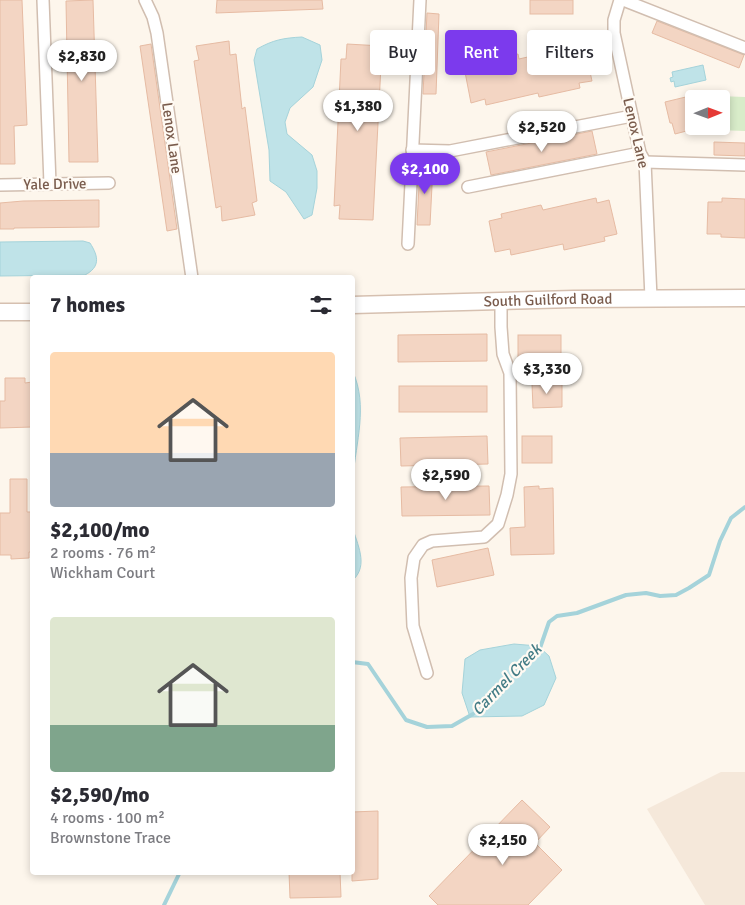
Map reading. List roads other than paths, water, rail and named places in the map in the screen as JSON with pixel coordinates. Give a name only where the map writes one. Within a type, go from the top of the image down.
[{"type":"main road","name":"South Guilford Road","points":[[355,305],[652,298],[745,298]]},
{"type":"main road","points":[[0,312],[30,312]]},
{"type":"street","points":[[43,0],[50,184]]},
{"type":"street","name":"Lenox Lane","points":[[145,0],[153,17],[157,33],[192,275]]},
{"type":"street","points":[[408,244],[420,0]]},
{"type":"street","points":[[622,0],[745,48]]},
{"type":"street","name":"Lenox Lane","points":[[622,0],[614,20],[614,33],[643,158],[652,298]]},
{"type":"street","points":[[412,150],[450,151],[632,116]]},
{"type":"street","points":[[468,187],[643,158],[745,165]]},
{"type":"street","name":"Yale Drive","points":[[0,185],[109,183]]},
{"type":"street","points":[[427,673],[413,626],[411,578],[414,558],[423,545],[432,541],[484,536],[498,524],[507,495],[510,474],[510,373],[503,354],[501,301]]},
{"type":"water","points":[[302,37],[320,45],[322,60],[313,87],[290,108],[285,122],[287,134],[312,155],[317,171],[317,188],[312,215],[304,219],[286,192],[270,181],[269,150],[254,60],[257,49],[268,43]]},
{"type":"water","points":[[703,65],[706,80],[675,87],[674,81],[671,82],[672,72]]},
{"type":"water","points":[[83,241],[90,243],[95,253],[96,265],[85,275],[0,276],[0,242]]},
{"type":"water","points":[[355,378],[360,398],[355,461]]},
{"type":"water","points":[[355,535],[361,561],[358,574],[355,578]]},
{"type":"water","points":[[514,644],[538,646],[549,656],[556,678],[544,705],[522,716],[470,717],[462,693],[465,659],[480,650]]},
{"type":"waterway","name":"Carmel Creek","points":[[537,651],[540,648],[549,622],[557,616],[577,613],[626,595],[646,593],[660,596],[676,595],[709,575],[720,541],[731,518],[745,507]]},
{"type":"waterway","name":"Carmel Creek","points":[[355,662],[368,664],[406,720],[427,727],[452,726],[473,714]]},
{"type":"waterway","name":"Carmel Creek","points":[[164,905],[179,875]]}]
